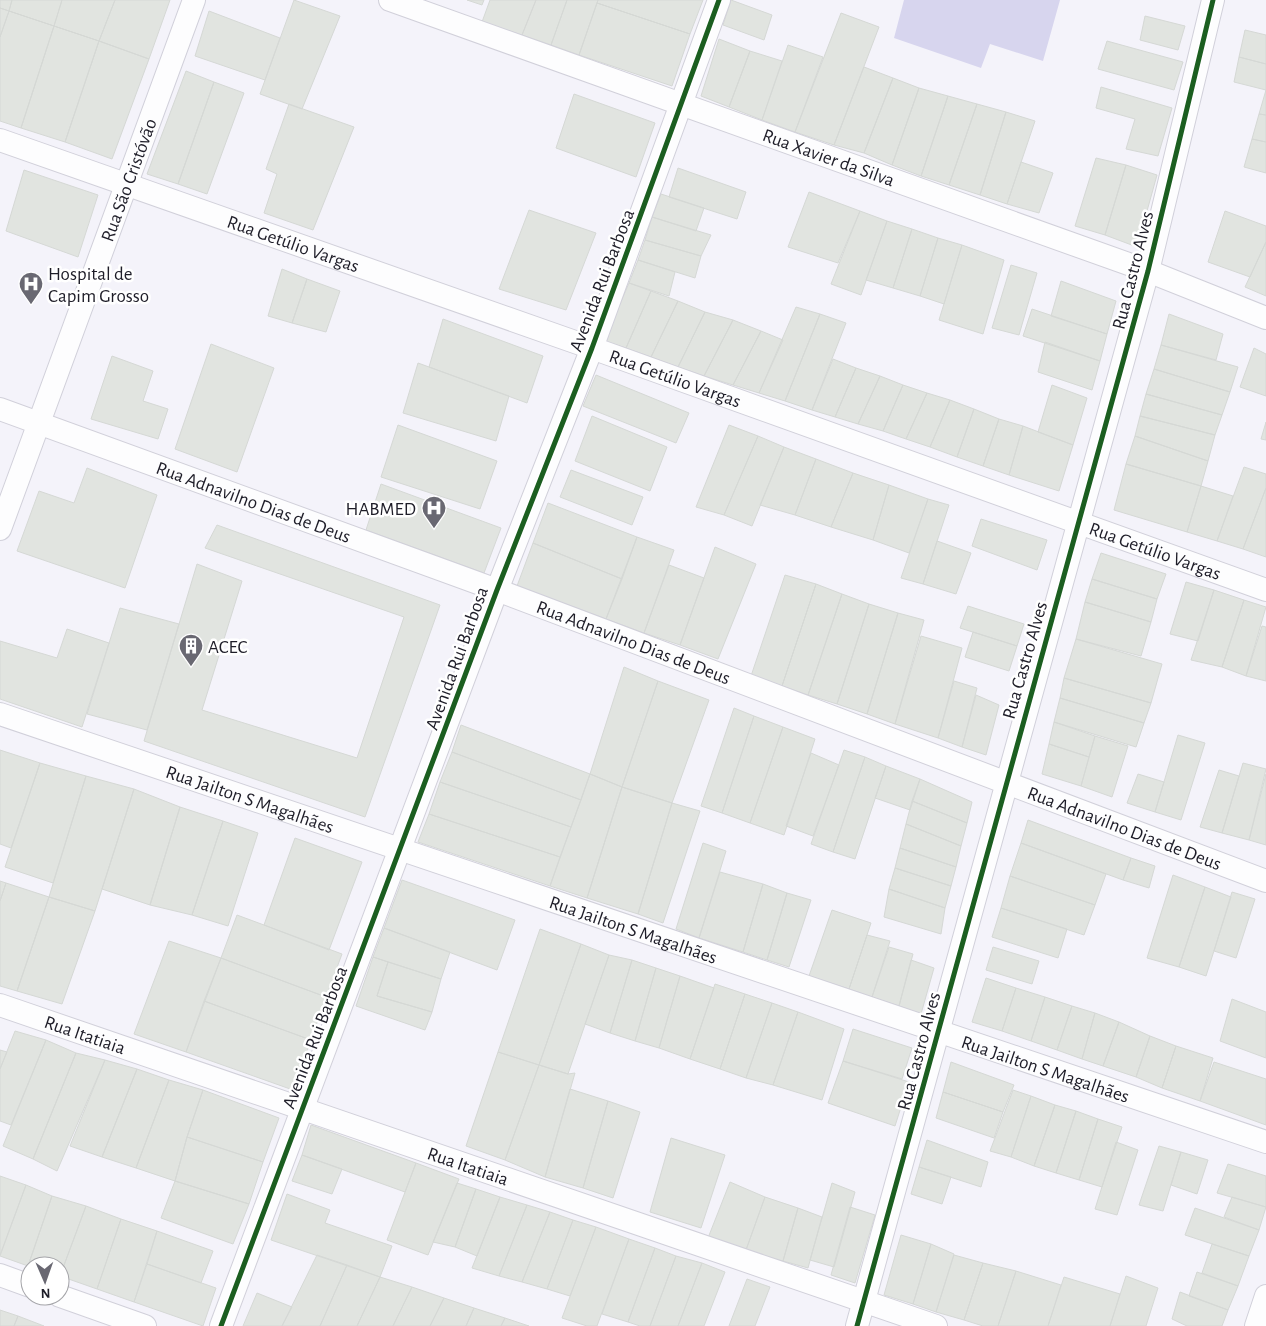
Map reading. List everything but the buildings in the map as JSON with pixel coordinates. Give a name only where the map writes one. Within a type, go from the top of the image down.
[{"type":"street","name":"Rua São Cristóvão","points":[[0,528],[194,0]]},
{"type":"street","name":"Rua Xavier da Silva","points":[[390,0],[1148,271],[1266,318]]},
{"type":"street","name":"Avenida Rui Barbosa","points":[[221,1326],[497,590],[592,348],[719,0]]},
{"type":"street","name":"Rua Castro Alves","points":[[857,1326],[939,1033],[1005,783],[1148,271],[1213,0]]},
{"type":"street","name":"Rua Getúlio Vargas","points":[[0,140],[592,348],[1266,590]]},
{"type":"street","name":"Rua Adnavilno Dias de Deus","points":[[0,409],[497,590],[1266,881]]},
{"type":"street","name":"Rua Jailton S Magalhães","points":[[0,714],[1266,1142]]},
{"type":"street","name":"Rua Itatiaia","points":[[0,1005],[936,1326]]},
{"type":"street","points":[[0,1275],[20,1282]]},
{"type":"street","points":[[1256,1326],[1266,1296]]},
{"type":"street","points":[[70,1300],[145,1326]]},
{"type":"shaded area","points":[[904,0],[1060,0],[1043,61],[990,44],[981,68],[894,38]]},
{"type":"cycle path","points":[[221,1326],[497,590],[592,348],[719,0]]},
{"type":"cycle path","points":[[857,1326],[1148,271],[1213,0]]},
{"type":"place","name":"Hospital de Capim Grosso","points":[[31,305]]},
{"type":"place","name":"HABMED","points":[[434,529]]},
{"type":"place","name":"ACEC","points":[[191,667]]}]
